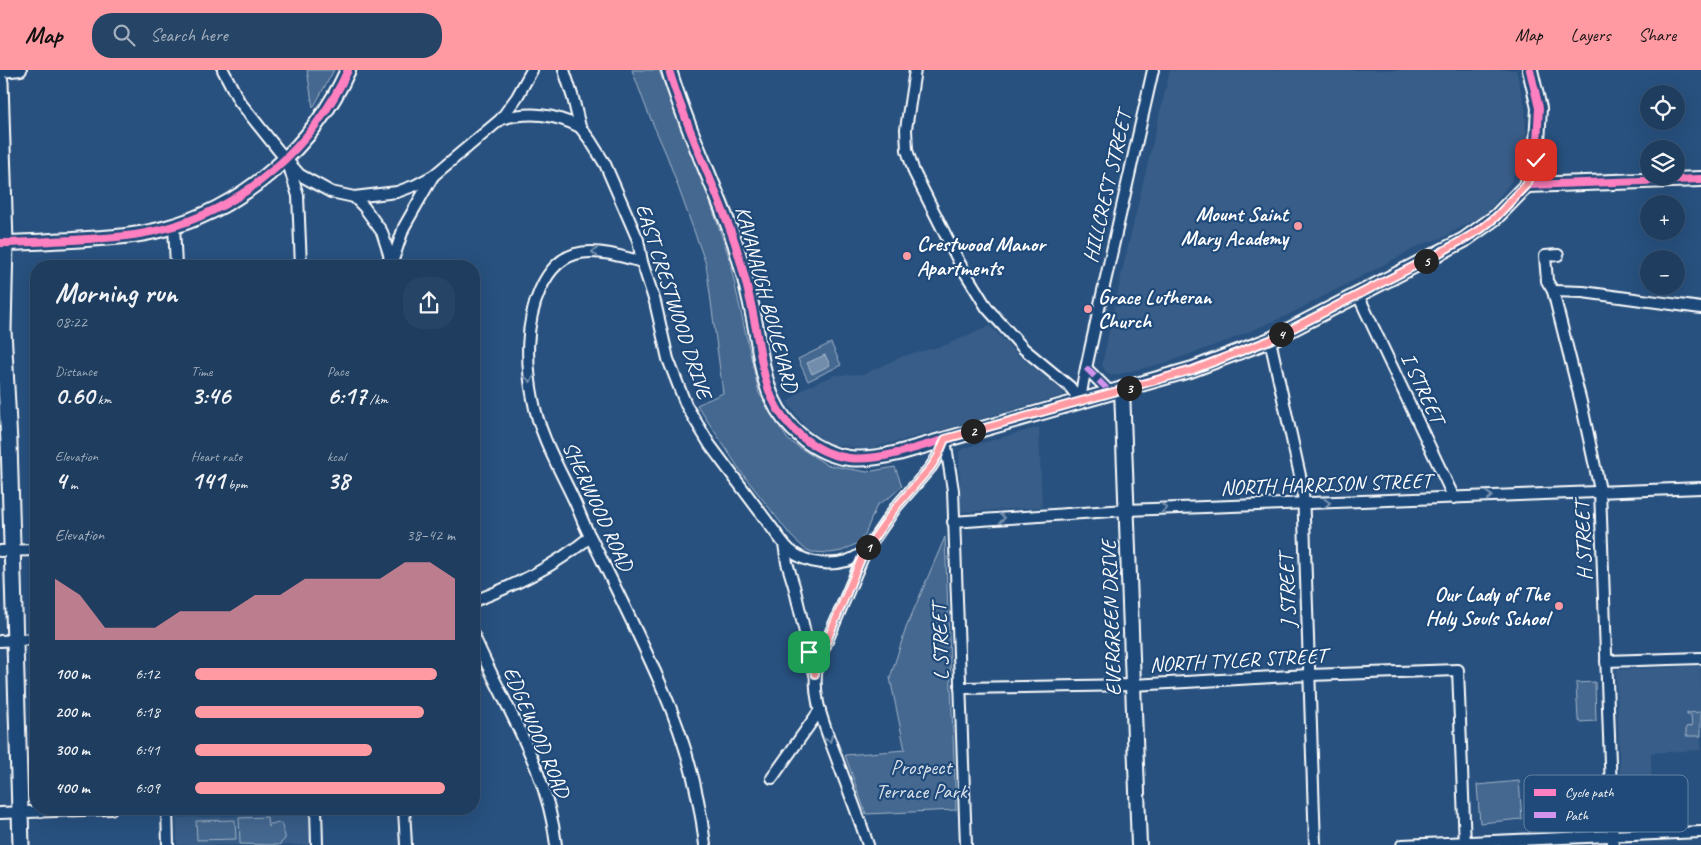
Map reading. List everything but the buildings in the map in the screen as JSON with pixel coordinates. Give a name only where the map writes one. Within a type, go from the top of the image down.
[{"type":"main road","points":[[0,82],[7,640],[18,727],[21,845]]},
{"type":"street","points":[[0,72],[21,70]]},
{"type":"street","points":[[223,70],[239,101],[304,178],[331,192],[354,197],[397,192],[433,176],[501,119],[517,97],[532,70]]},
{"type":"street","points":[[2,243],[110,238],[174,226],[199,217],[236,198],[263,179],[286,159],[317,124],[348,70]]},
{"type":"street","name":"EAST CRESTWOOD DRIVE","points":[[564,70],[580,127],[596,149],[613,182],[638,240],[668,359],[686,405],[710,445],[784,544],[815,674],[820,710],[868,845]]},
{"type":"street","name":"KAVANAUGH BOULEVARD","points":[[669,70],[685,117],[736,246],[752,309],[769,390],[778,409],[791,428],[799,435],[822,450],[851,458],[883,457],[1080,400],[1193,370],[1270,340],[1472,235],[1496,217],[1526,185],[1536,160],[1539,108],[1530,70]]},
{"type":"street","points":[[915,70],[907,122],[907,150],[914,172],[960,264],[987,308],[1024,349],[1070,387],[1080,400]]},
{"type":"street","name":"HILLCREST STREET","points":[[1080,400],[1154,70]]},
{"type":"street","points":[[501,119],[514,115],[542,114],[562,119],[580,127]]},
{"type":"street","points":[[286,159],[293,175],[298,196],[300,260]]},
{"type":"street","points":[[392,260],[404,227],[433,176]]},
{"type":"street","points":[[1526,185],[1701,179]]},
{"type":"street","points":[[354,197],[382,232],[390,260]]},
{"type":"street","points":[[174,226],[176,260]]},
{"type":"street","name":"SHERWOOD ROAD","points":[[642,262],[600,251],[583,252],[570,256],[554,267],[547,276],[538,296],[530,326],[529,360],[533,399],[544,432],[590,537],[643,644],[680,729],[698,795],[704,845]]},
{"type":"street","name":"H STREET","points":[[1558,255],[1545,256],[1547,281],[1553,291],[1581,402],[1600,490],[1610,775]]},
{"type":"street","points":[[1553,291],[1583,292],[1701,308]]},
{"type":"street","name":"I STREET","points":[[1358,295],[1454,498]]},
{"type":"street","name":"J STREET","points":[[1270,340],[1300,470],[1302,489],[1315,845]]},
{"type":"street","points":[[1086,368],[1116,391]]},
{"type":"street","name":"EVERGREEN DRIVE","points":[[1116,391],[1126,510],[1140,845]]},
{"type":"street","points":[[815,674],[818,662],[864,552],[896,507],[931,467],[945,439]]},
{"type":"street","name":"L STREET","points":[[945,439],[953,490],[966,845]]},
{"type":"street","name":"NORTH HARRISON STREET","points":[[953,522],[1126,510],[1454,498],[1600,490],[1701,488]]},
{"type":"street","points":[[480,598],[526,579],[552,565],[590,537]]},
{"type":"street","points":[[784,544],[797,556],[822,562],[847,561],[864,552]]},
{"type":"street","points":[[6,551],[30,550]]},
{"type":"street","points":[[7,640],[30,639]]},
{"type":"street","name":"EDGEWOOD ROAD","points":[[480,649],[530,754],[543,786],[552,816],[556,845]]},
{"type":"street","points":[[1606,662],[1701,658]]},
{"type":"street","name":"NORTH TYLER STREET","points":[[960,688],[1133,685],[1309,675],[1458,670],[1465,844]]},
{"type":"street","points":[[772,778],[820,710]]},
{"type":"street","points":[[0,813],[30,812]]},
{"type":"street","points":[[166,815],[168,845]]},
{"type":"street","points":[[316,815],[317,845]]},
{"type":"street","points":[[404,815],[406,845]]},
{"type":"street","points":[[1402,845],[1613,840],[1701,832]]},
{"type":"shaded area","name":"Mount Saint Mary Academy","points":[[1170,70],[1516,70],[1525,107],[1526,137],[1523,152],[1512,180],[1494,204],[1483,215],[1444,237],[1423,244],[1288,315],[1227,341],[1168,362],[1112,376],[1105,371],[1102,364]]},
{"type":"shaded area","points":[[990,326],[1018,355],[1063,390],[1064,395],[868,449],[829,444],[806,428],[787,402],[806,387],[835,375],[864,374],[903,356],[946,345]]},
{"type":"shaded area","points":[[825,355],[830,365],[812,374],[807,363]]},
{"type":"shaded area","points":[[1039,427],[1042,507],[961,512],[959,452],[964,448]]},
{"type":"shaded area","points":[[1701,666],[1701,750],[1651,753],[1652,775],[1620,775],[1616,670]]},
{"type":"shaded area","points":[[309,815],[310,845],[177,845],[177,818]]},
{"type":"green space","points":[[307,70],[334,70],[313,108]]},
{"type":"green space","points":[[632,70],[659,70],[706,190],[728,254],[759,393],[788,440],[827,465],[867,472],[895,467],[902,486],[877,505],[865,534],[858,543],[842,551],[830,553],[812,552],[805,549],[791,536],[742,473],[697,405],[723,393],[706,264],[667,156]]},
{"type":"green space","points":[[831,343],[841,365],[808,381],[798,359]]},
{"type":"green space","name":"Prospect Terrace Park","points":[[945,537],[956,810],[866,814],[845,755],[905,750],[890,678],[906,628]]},
{"type":"green space","points":[[1595,682],[1596,721],[1580,722],[1578,719],[1576,683]]},
{"type":"green space","points":[[1701,712],[1701,736],[1686,736],[1686,727],[1692,726],[1691,715],[1687,715],[1687,713]]},
{"type":"green space","points":[[1519,781],[1522,819],[1480,823],[1477,785]]},
{"type":"green space","points":[[267,817],[268,827],[270,824],[281,823],[285,839],[279,845],[240,844],[239,818]]},
{"type":"green space","points":[[235,820],[236,839],[197,840],[196,821]]},
{"type":"marked path","points":[[1086,368],[1110,392]]},
{"type":"cycle path","points":[[0,243],[95,239],[141,234],[193,219],[221,206],[248,190],[296,148],[334,98],[348,70]]},
{"type":"cycle path","points":[[669,70],[684,114],[735,243],[744,273],[764,371],[772,398],[785,419],[803,438],[837,456],[862,459],[898,453],[1193,369],[1270,340],[1464,240],[1496,217],[1527,185],[1536,160],[1539,108],[1530,70]]},
{"type":"cycle path","points":[[1527,185],[1701,179]]},
{"type":"place","name":"Mount Saint Mary Academy","points":[[1298,226]]},
{"type":"place","name":"Crestwood Manor Apartments","points":[[907,256]]},
{"type":"place","name":"Grace Lutheran Church","points":[[1088,309]]},
{"type":"place","name":"Our Lady of The Holy Souls School","points":[[1559,606]]},
{"type":"route","points":[[809,652],[815,674],[818,662],[864,552],[896,507],[931,467],[945,439],[1193,370],[1270,340],[1436,255],[1480,230],[1496,217],[1526,185],[1536,160]]}]
